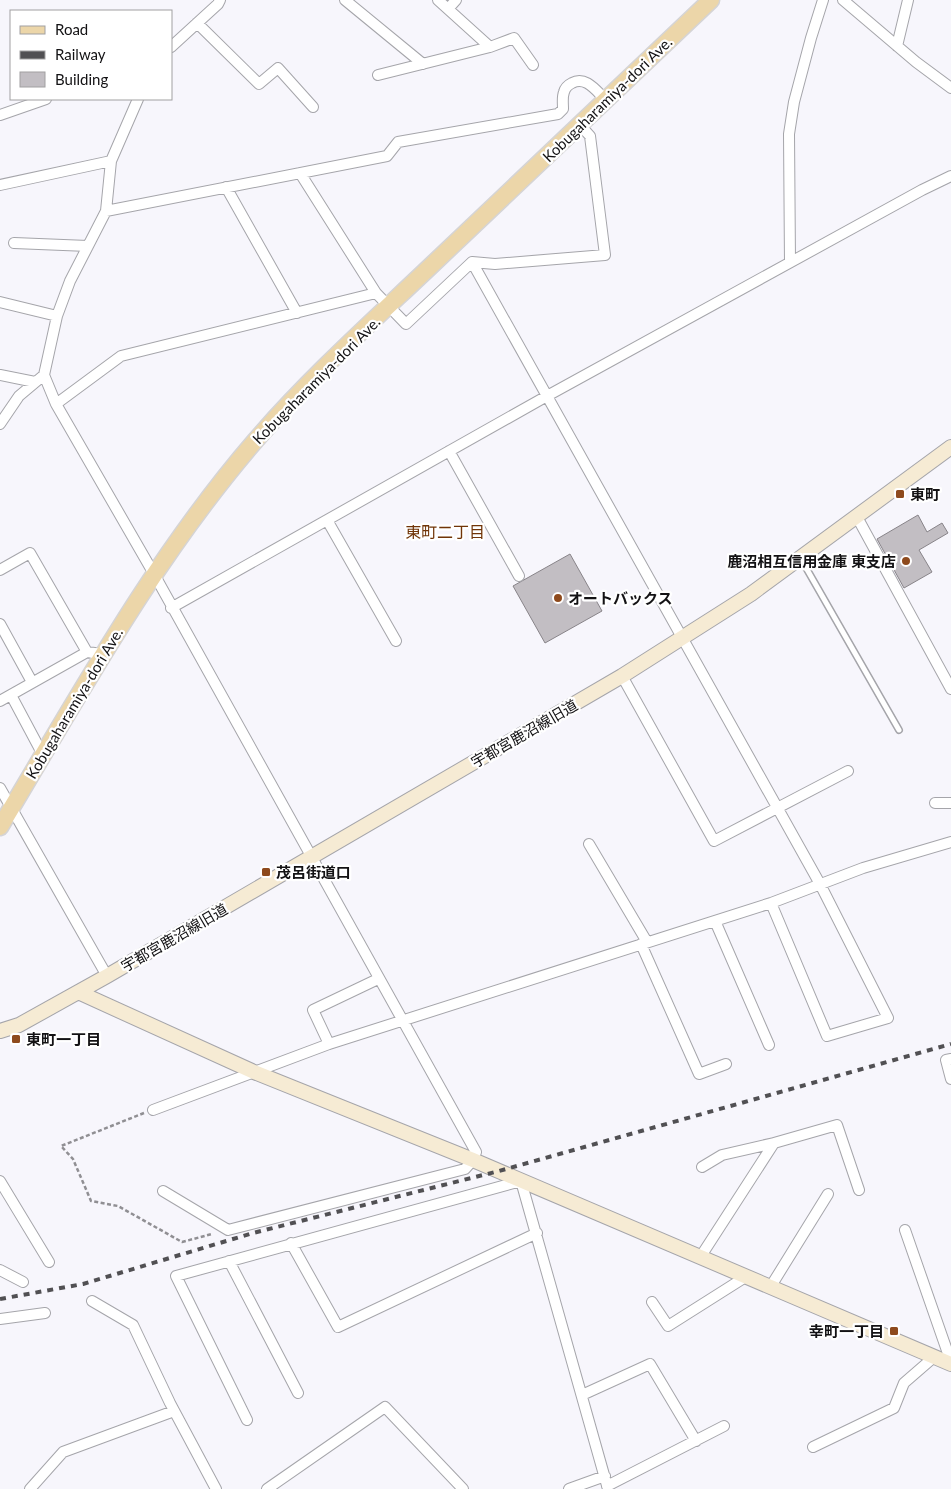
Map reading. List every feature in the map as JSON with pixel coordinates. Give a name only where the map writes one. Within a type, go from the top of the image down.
[{"type":"main road","name":"Kobugaharamiya-dori Ave.","points":[[0,827],[43,755],[95,653],[195,515],[256,440],[296,396],[390,305],[711,0]]},
{"type":"street","points":[[172,45],[218,4],[220,0]]},
{"type":"street","points":[[345,0],[423,64]]},
{"type":"street","points":[[438,0],[490,47]]},
{"type":"street","points":[[448,9],[456,0]]},
{"type":"street","points":[[790,262],[789,134],[794,102],[823,0]]},
{"type":"street","points":[[843,0],[897,46],[951,88]]},
{"type":"street","points":[[897,46],[908,0]]},
{"type":"street","points":[[197,23],[259,84],[278,68],[313,107]]},
{"type":"street","points":[[378,75],[490,47],[514,38],[533,64]]},
{"type":"street","points":[[106,211],[387,156],[398,142],[558,114],[563,109],[563,94],[566,87],[572,82],[579,80],[586,82],[606,100]]},
{"type":"street","points":[[0,115],[43,100]]},
{"type":"street","points":[[138,100],[111,161],[106,211],[70,281],[57,316],[44,375],[56,404],[154,574],[171,608],[476,1152],[473,1160],[465,1169],[228,1230],[163,1191]]},
{"type":"street","points":[[300,173],[376,293],[390,305],[406,324],[472,262],[495,264],[605,255],[590,136],[580,125]]},
{"type":"street","points":[[0,185],[111,161]]},
{"type":"street","points":[[171,608],[547,396],[922,190],[951,176]]},
{"type":"street","points":[[226,187],[297,313]]},
{"type":"street","points":[[14,244],[88,246]]},
{"type":"street","points":[[472,262],[684,638],[776,809],[820,884],[888,1018],[827,1036],[771,903]]},
{"type":"street","points":[[56,404],[121,356],[376,293]]},
{"type":"street","points":[[0,302],[57,316]]},
{"type":"street","points":[[0,375],[35,382]]},
{"type":"street","points":[[0,424],[19,396],[44,375]]},
{"type":"street","name":"宇都宮鹿沼線旧道","points":[[0,1031],[19,1025],[107,976],[684,638],[751,594],[951,447]]},
{"type":"street","points":[[448,451],[519,576]]},
{"type":"street","points":[[857,517],[951,689]]},
{"type":"street","points":[[327,520],[396,641]]},
{"type":"street","points":[[0,570],[30,553],[95,653],[32,682],[0,701]]},
{"type":"street","points":[[0,624],[32,682]]},
{"type":"street","points":[[622,676],[714,841],[848,771]]},
{"type":"street","points":[[11,695],[43,755]]},
{"type":"street","points":[[0,788],[107,976]]},
{"type":"street","points":[[935,804],[951,803]]},
{"type":"street","points":[[153,1110],[330,1044],[771,903],[863,868],[951,842]]},
{"type":"street","points":[[588,844],[644,943],[699,1074],[726,1064]]},
{"type":"street","points":[[715,921],[769,1045]]},
{"type":"street","points":[[330,1044],[313,1010],[378,979]]},
{"type":"street","points":[[78,992],[254,1072],[473,1160],[951,1363]]},
{"type":"street","points":[[951,1059],[946,1060],[951,1079]]},
{"type":"street","points":[[702,1167],[722,1154],[774,1143],[837,1125],[859,1190]]},
{"type":"street","points":[[701,1256],[774,1143]]},
{"type":"street","points":[[0,1181],[49,1262]]},
{"type":"street","points":[[521,1181],[607,1484]]},
{"type":"street","points":[[247,1420],[176,1276],[521,1181]]},
{"type":"street","points":[[771,1286],[828,1194]]},
{"type":"street","points":[[905,1230],[951,1363]]},
{"type":"street","points":[[291,1243],[338,1327],[537,1233]]},
{"type":"street","points":[[229,1261],[298,1393]]},
{"type":"street","points":[[0,1270],[23,1282]]},
{"type":"street","points":[[652,1302],[668,1326],[747,1276]]},
{"type":"street","points":[[92,1301],[133,1325],[174,1411],[216,1489]]},
{"type":"street","points":[[0,1319],[46,1313]]},
{"type":"street","points":[[813,1447],[894,1408],[904,1383],[934,1357]]},
{"type":"street","points":[[582,1395],[650,1364],[696,1441]]},
{"type":"street","points":[[267,1489],[385,1407],[463,1489]]},
{"type":"street","points":[[30,1489],[63,1452],[174,1411]]},
{"type":"street","points":[[569,1489],[607,1484],[724,1426]]},
{"type":"lane","points":[[800,558],[899,730]]},
{"type":"path","points":[[153,1110],[61,1146],[73,1159],[91,1201],[118,1206],[182,1242],[228,1230]]},
{"type":"building","name":"鹿沼相互信用金庫 東支店","points":[[918,515],[927,532],[942,523],[948,533],[919,550],[932,572],[904,588],[877,539]]},
{"type":"building","name":"オートバックス","points":[[570,554],[602,611],[545,643],[513,586]]},
{"type":"railway","points":[[0,1299],[83,1284],[253,1233],[499,1171],[951,1044]]},
{"type":"place","name":"東町","points":[[900,494]]},
{"type":"place","name":"鹿沼相互信用金庫 東支店","points":[[906,561]]},
{"type":"place","name":"オートバックス","points":[[558,598]]},
{"type":"place","name":"茂呂街道口","points":[[266,872]]},
{"type":"place","name":"東町一丁目","points":[[16,1039]]},
{"type":"place","name":"幸町一丁目","points":[[894,1331]]},
{"type":"district","name":"東町二丁目","points":[[445,531]]}]
